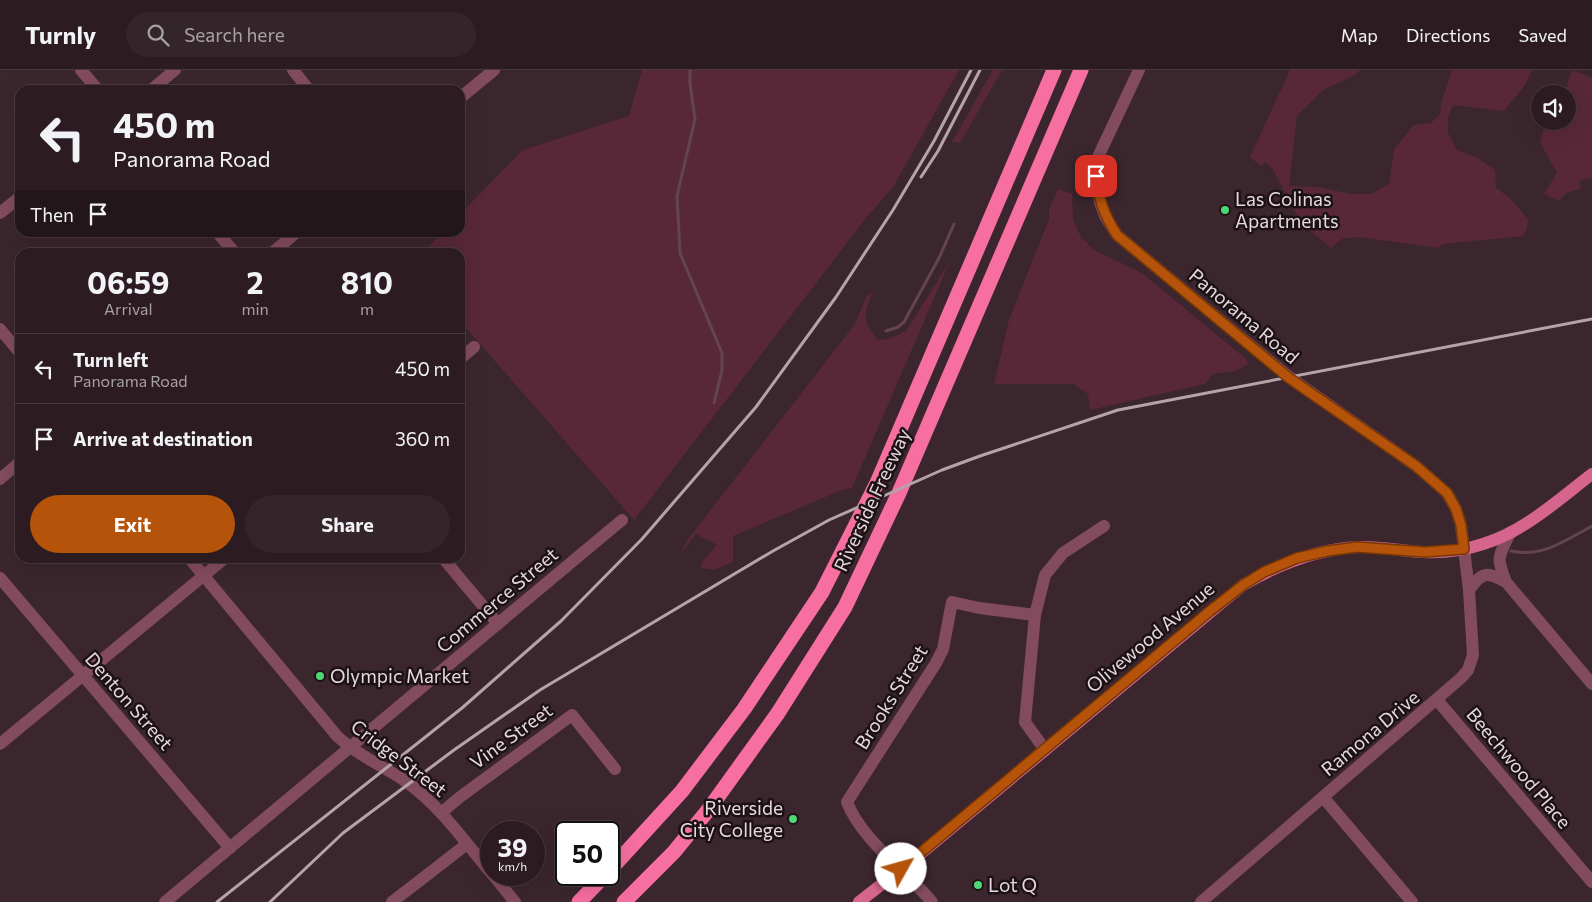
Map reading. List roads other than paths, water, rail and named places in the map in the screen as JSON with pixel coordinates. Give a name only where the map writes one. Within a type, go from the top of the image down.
[{"type":"highway","name":"Riverside Freeway","points":[[620,859],[688,784],[744,709],[822,592],[877,483],[1054,70]]},
{"type":"highway","name":"Riverside Freeway","points":[[624,902],[674,852],[709,809],[778,713],[845,607],[899,493],[1081,70]]},
{"type":"highway","points":[[579,902],[594,886]]},
{"type":"main road","name":"Olivewood Avenue","points":[[859,902],[1243,585],[1271,569],[1297,558],[1327,551],[1357,547],[1425,552],[1464,549],[1484,544],[1510,533],[1534,518],[1592,474]]},
{"type":"street","points":[[81,70],[94,85]]},
{"type":"street","points":[[157,85],[175,70]]},
{"type":"street","points":[[293,70],[305,85]]},
{"type":"street","points":[[465,94],[494,70]]},
{"type":"street","name":"Panorama Road","points":[[1139,70],[1098,157],[1096,176],[1100,202],[1117,235],[1289,378],[1416,466],[1447,493],[1459,517],[1464,549]]},
{"type":"street","points":[[0,213],[15,201]]},
{"type":"street","points":[[221,237],[231,248]]},
{"type":"street","points":[[278,248],[291,237]]},
{"type":"street","points":[[0,329],[15,347]]},
{"type":"street","points":[[465,355],[474,347]]},
{"type":"street","points":[[0,479],[15,466]]},
{"type":"street","name":"Commerce Street","points":[[165,902],[622,520]]},
{"type":"street","points":[[1045,750],[1025,722],[1036,615],[1045,576],[1063,553],[1104,526]]},
{"type":"street","points":[[1510,533],[1499,556],[1499,565],[1506,582],[1592,684]]},
{"type":"street","name":"Ramona Drive","points":[[1205,901],[1437,700],[1468,670],[1473,654],[1464,549]]},
{"type":"street","name":"Cridge Street","points":[[193,563],[337,736],[350,748],[408,784],[441,813],[480,860]]},
{"type":"street","points":[[0,744],[219,563]]},
{"type":"street","points":[[447,563],[498,624]]},
{"type":"street","points":[[1468,590],[1477,578],[1483,574],[1490,574],[1506,582]]},
{"type":"street","name":"Denton Street","points":[[0,578],[230,848]]},
{"type":"street","name":"Brooks Street","points":[[901,869],[869,837],[852,815],[847,802],[936,663],[942,649],[952,602],[979,608],[1036,615]]},
{"type":"street","name":"Beechwood Place","points":[[1437,700],[1592,882]]},
{"type":"street","name":"Vine Street","points":[[441,813],[572,715],[615,769]]},
{"type":"street","points":[[1323,797],[1412,902]]},
{"type":"street","points":[[392,902],[467,844]]},
{"type":"street","points":[[901,869],[932,902]]},
{"type":"street","name":"Cridge Street","points":[[502,886],[515,902]]},
{"type":"waterway","points":[[690,70],[695,119],[677,196],[680,253],[722,353],[722,370],[714,403]]},
{"type":"waterway","points":[[886,331],[898,327],[904,322],[939,258],[954,224]]},
{"type":"waterway","points":[[1511,551],[1522,553],[1543,550],[1563,542],[1592,526]]},
{"type":"railway","points":[[217,902],[462,708],[561,621],[642,539],[756,407],[836,297],[893,210],[934,141],[971,70]]},
{"type":"railway","points":[[921,177],[938,151],[980,70]]},
{"type":"railway","points":[[270,902],[343,833],[454,750],[540,690],[773,551],[829,520],[942,470],[1118,410],[1592,319]]},
{"type":"place","name":"Las Colinas Apartments","points":[[1225,210]]},
{"type":"place","name":"Olympic Market","points":[[320,676]]},
{"type":"place","name":"Riverside City College","points":[[793,819]]},
{"type":"place","name":"Lot Q","points":[[978,885]]}]
